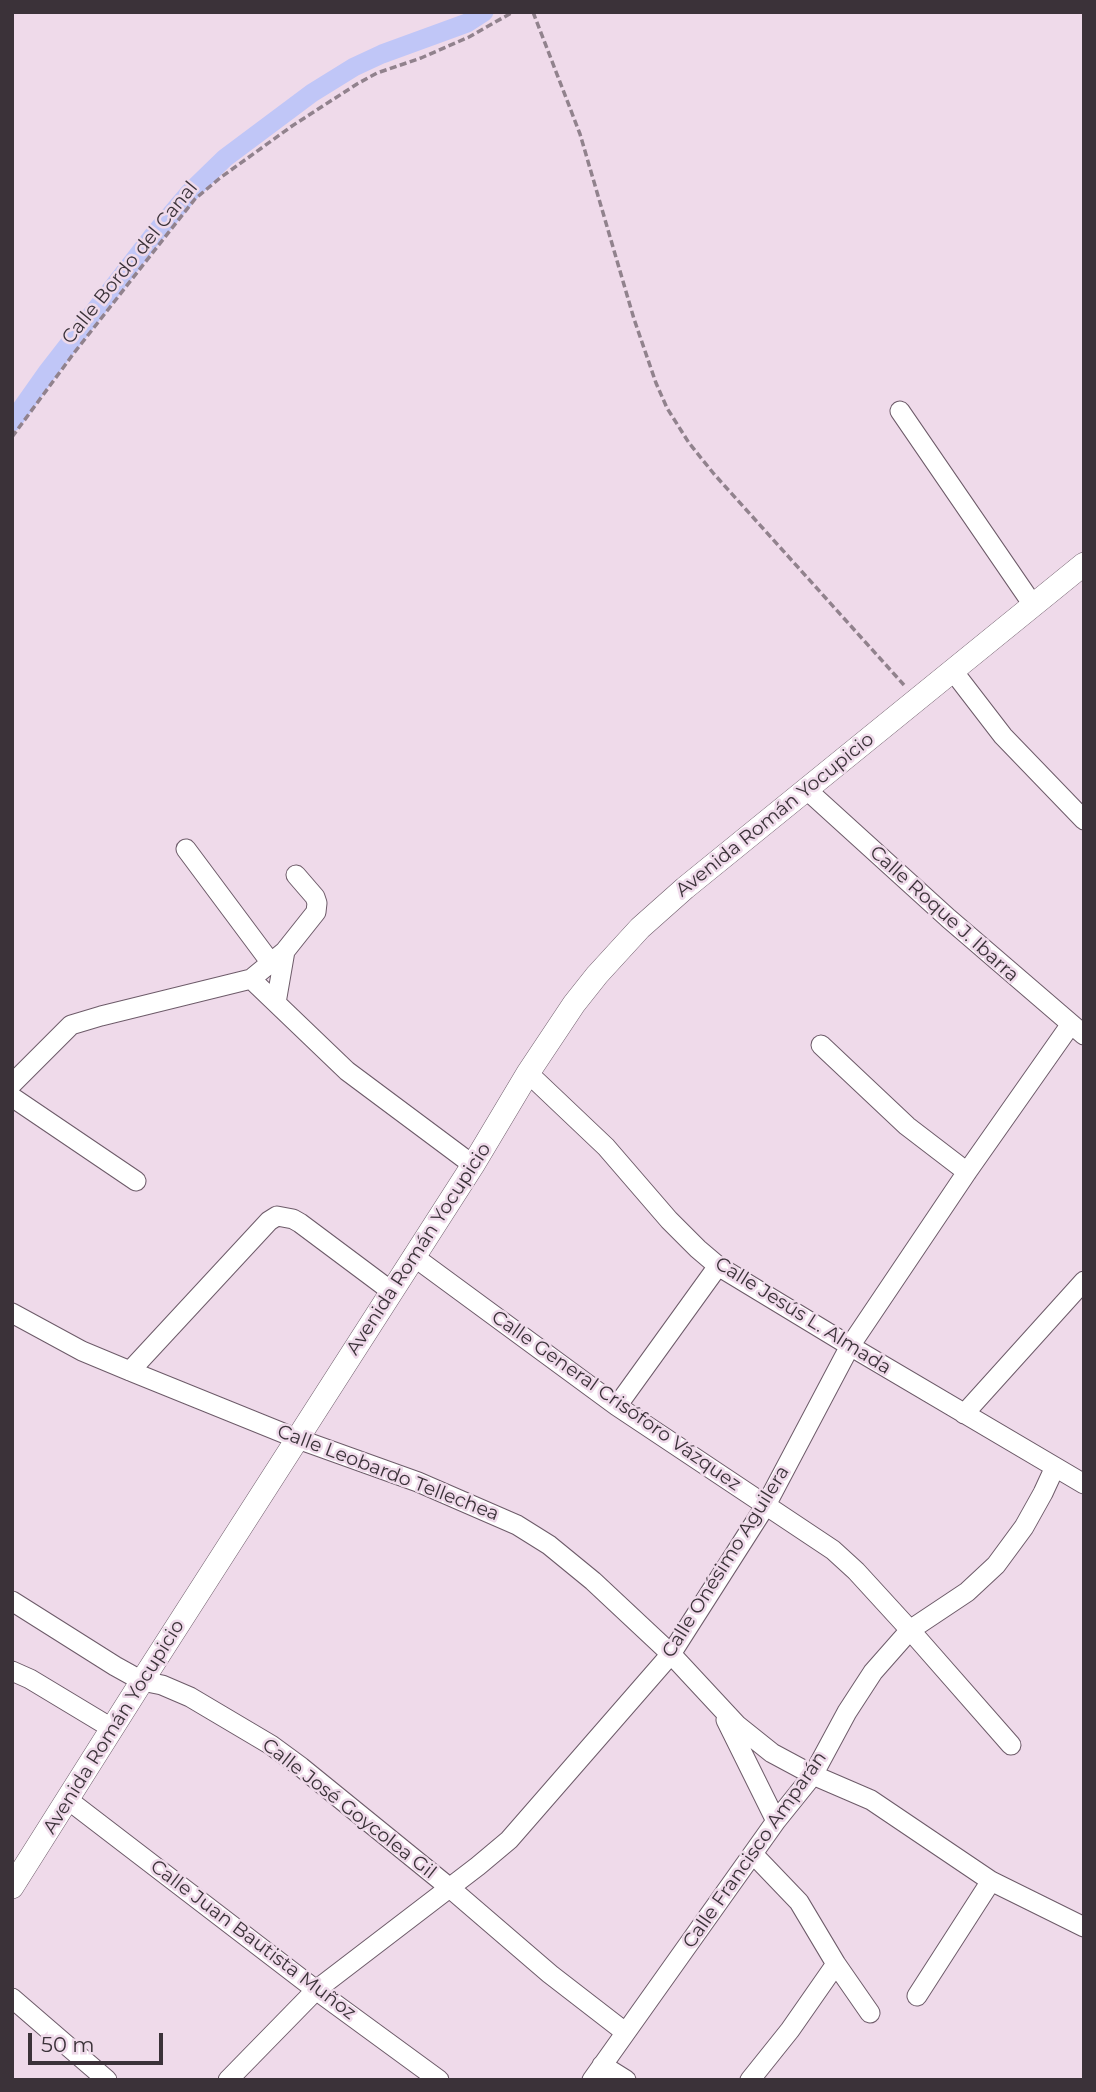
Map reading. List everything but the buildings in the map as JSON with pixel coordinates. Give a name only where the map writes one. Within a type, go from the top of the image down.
[{"type":"street","points":[[900,411],[1033,605]]},
{"type":"street","name":"Avenida Román Yocupicio","points":[[12,1887],[473,1165],[528,1073],[574,1004],[597,975],[640,928],[685,888],[1084,564]]},
{"type":"street","points":[[949,673],[1003,736],[1084,820]]},
{"type":"street","name":"Calle Roque J. Ibarra","points":[[807,790],[948,918],[1077,1029]]},
{"type":"street","points":[[186,849],[278,957],[276,1003]]},
{"type":"street","points":[[12,1084],[71,1025],[251,979],[278,957],[317,908],[315,897],[296,876]]},
{"type":"street","points":[[251,979],[347,1070],[473,1165]]},
{"type":"street","name":"Calle Onésimo Aguilera","points":[[228,2080],[316,1990],[509,1840],[671,1654],[766,1505],[849,1346],[967,1172],[1077,1029]]},
{"type":"street","points":[[821,1045],[907,1126],[967,1172]]},
{"type":"street","name":"Calle Jesús L. Almada","points":[[528,1073],[606,1147],[669,1220],[718,1266],[1084,1484]]},
{"type":"street","points":[[12,1097],[136,1181]]},
{"type":"street","points":[[130,1371],[269,1221],[277,1216],[300,1223],[391,1291]]},
{"type":"street","name":"Calle General Crisóforo Vázquez","points":[[413,1256],[617,1406],[833,1549],[910,1630],[1011,1745]]},
{"type":"street","points":[[617,1406],[718,1266]]},
{"type":"street","points":[[964,1414],[1084,1281]]},
{"type":"street","name":"Calle Leobardo Tellechea","points":[[12,1313],[82,1351],[298,1438],[418,1482],[517,1525],[549,1545],[586,1575],[671,1654],[737,1725],[772,1753],[890,1811],[991,1881],[1084,1927]]},
{"type":"street","name":"Calle Francisco Amparán","points":[[597,2072],[776,1821],[813,1775],[873,1672],[910,1630],[967,1592],[996,1565],[1024,1527],[1055,1467]]},
{"type":"street","name":"Calle José Goycolea Gil","points":[[12,1601],[142,1681],[162,1685],[190,1697],[271,1745],[450,1888],[550,1975],[625,2032]]},
{"type":"street","points":[[12,1671],[113,1729]]},
{"type":"street","name":"Calle Leobardo Tellechea","points":[[718,1703],[776,1821]]},
{"type":"street","name":"Calle Juan Bautista Muñoz","points":[[68,1799],[316,1990],[439,2080]]},
{"type":"street","points":[[753,1854],[799,1902],[836,1964],[870,2013]]},
{"type":"street","points":[[917,1996],[991,1881]]},
{"type":"street","points":[[750,2080],[790,2030],[836,1964]]},
{"type":"street","points":[[12,1998],[107,2080]]},
{"type":"street","points":[[597,2072],[626,2080]]},
{"type":"path","name":"Calle Bordo del Canal","points":[[12,437],[195,199],[292,126],[356,84],[469,37],[513,12]]},
{"type":"path","points":[[533,12],[580,134],[634,319],[667,408],[689,443],[714,474],[920,697]]},
{"type":"waterway","points":[[12,422],[152,237],[190,192],[225,158],[312,93],[354,67],[467,23],[484,12]]}]
